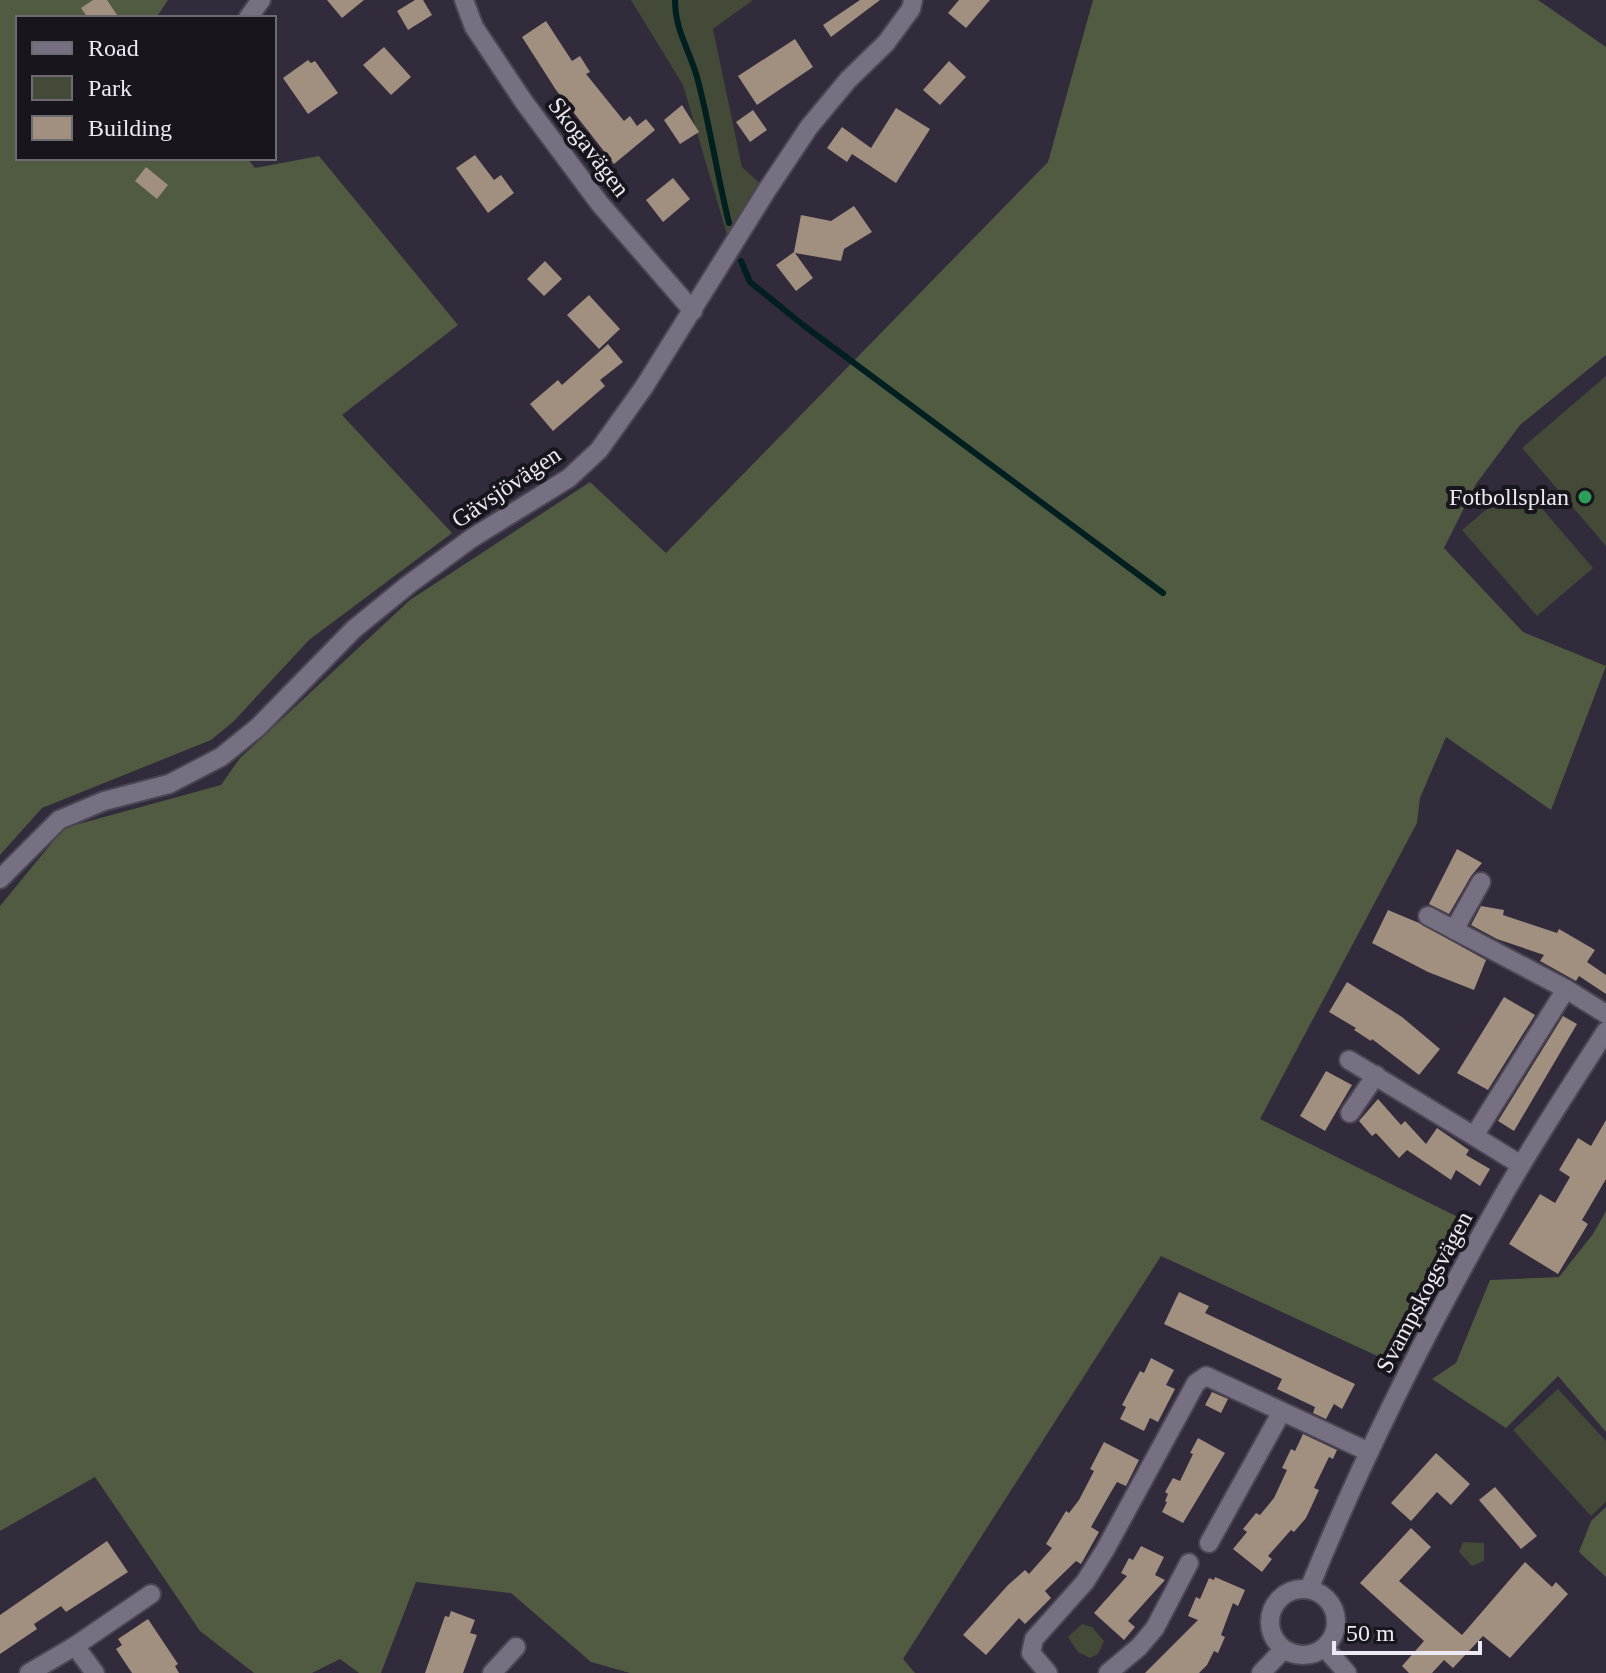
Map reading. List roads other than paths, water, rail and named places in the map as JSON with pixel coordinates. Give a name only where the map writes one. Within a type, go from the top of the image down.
[{"type":"street","name":"Skogavägen","points":[[464,0],[474,27],[524,102],[600,204],[693,311]]},
{"type":"street","name":"Gävsjövägen","points":[[0,879],[59,820],[104,801],[169,784],[221,757],[258,727],[354,629],[408,585],[472,538],[569,478],[599,450],[644,387],[809,127],[848,80],[886,43],[911,9],[913,0]]},
{"type":"street","points":[[1454,930],[1481,882]]},
{"type":"street","points":[[1428,916],[1566,989],[1606,1014]]},
{"type":"street","points":[[1474,1136],[1566,989]]},
{"type":"street","name":"Svampskogsvägen","points":[[1309,1589],[1369,1452],[1446,1299],[1521,1165],[1606,1031]]},
{"type":"street","points":[[1349,1060],[1521,1165]]},
{"type":"street","points":[[1350,1113],[1376,1075]]},
{"type":"street","points":[[1048,1673],[1031,1653],[1034,1639],[1085,1582],[1196,1383],[1206,1376],[1369,1452]]},
{"type":"street","points":[[1209,1543],[1281,1413]]},
{"type":"street","points":[[1108,1673],[1139,1647],[1155,1628],[1189,1563]]},
{"type":"street","points":[[1309,1589],[1326,1598],[1336,1618],[1332,1639],[1325,1648],[1302,1656],[1283,1650],[1274,1639],[1270,1628],[1271,1614],[1284,1595],[1309,1589]]},
{"type":"street","points":[[29,1673],[151,1594]]},
{"type":"street","points":[[75,1646],[95,1673]]},
{"type":"street","points":[[492,1673],[516,1647]]},
{"type":"street","points":[[1325,1648],[1347,1673]]},
{"type":"street","points":[[1261,1673],[1283,1650]]},
{"type":"waterway","points":[[675,0],[680,30],[702,95],[729,223]]},
{"type":"waterway","points":[[741,261],[750,282],[803,325],[1163,593]]},
{"type":"place","name":"Fotbollsplan","points":[[1585,497]]}]
